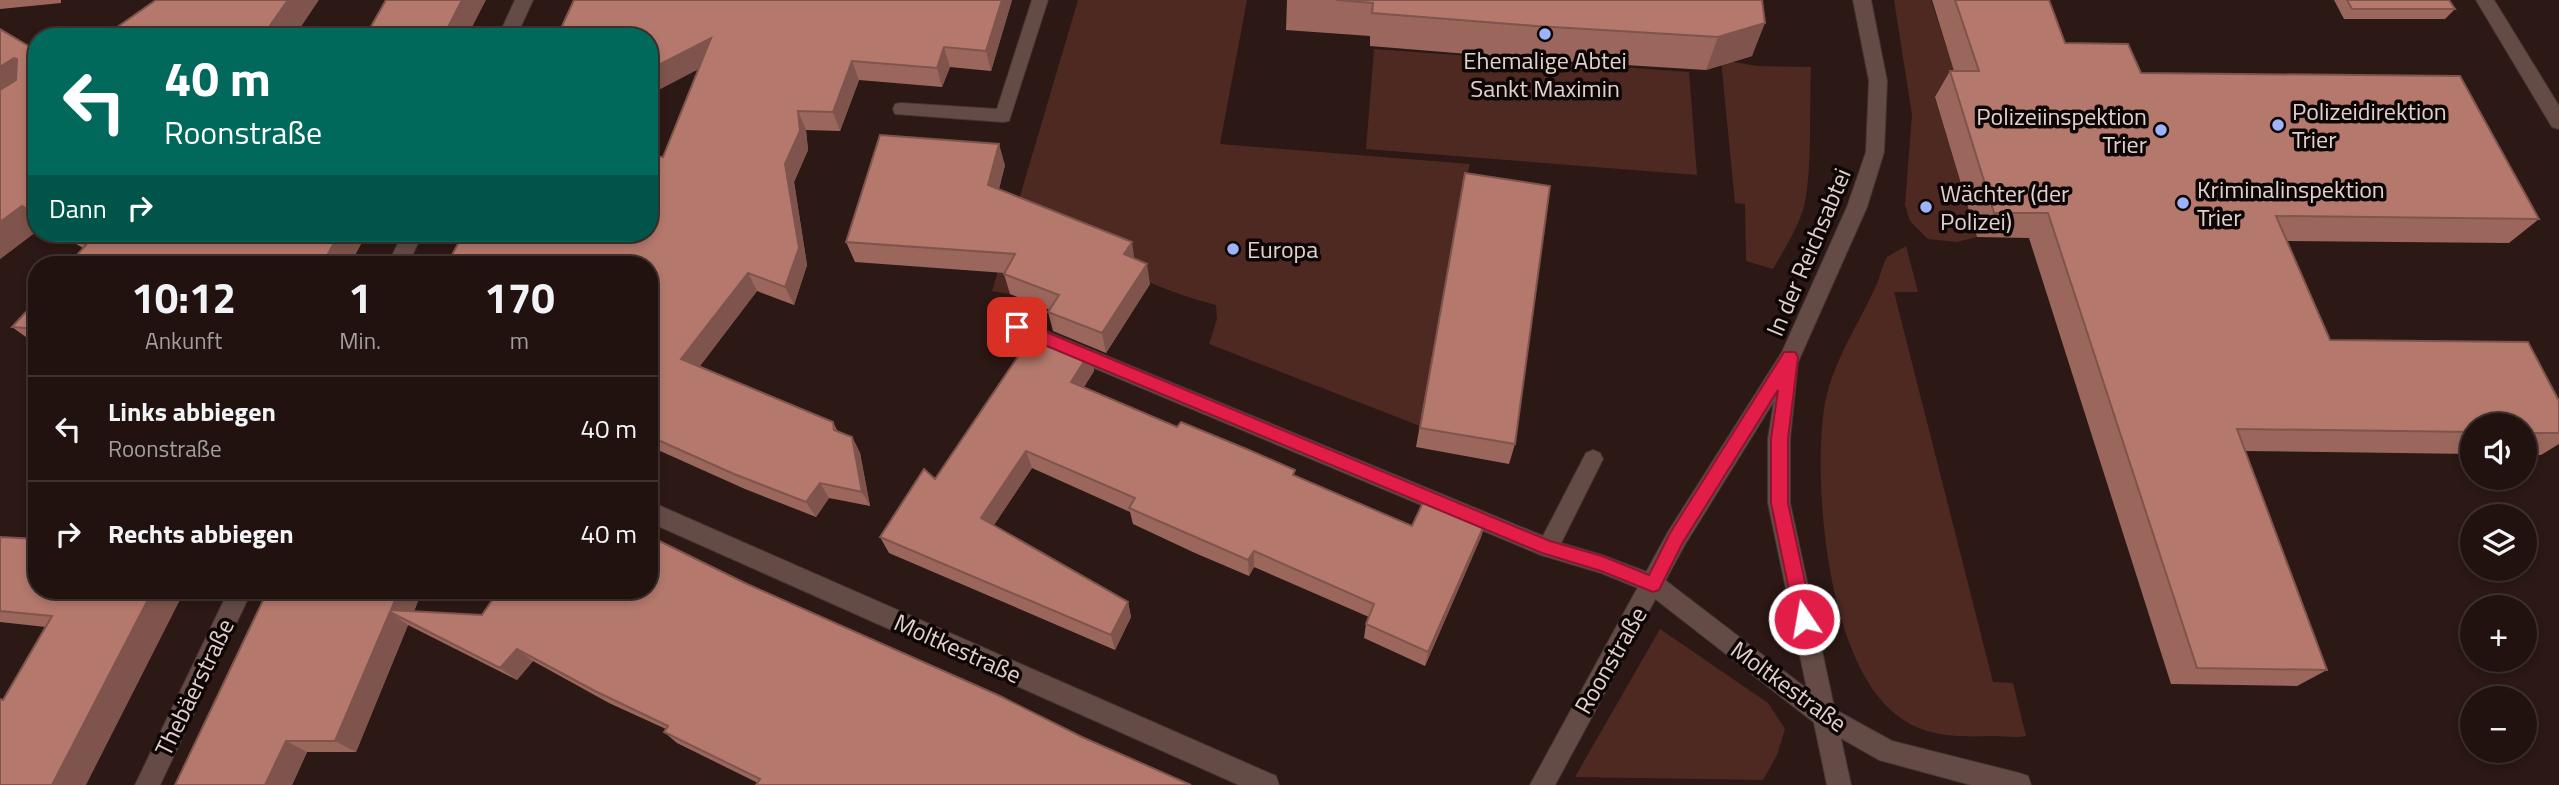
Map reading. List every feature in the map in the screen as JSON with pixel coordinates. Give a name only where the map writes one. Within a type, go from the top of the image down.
[{"type":"main road","points":[[511,28],[524,0]]},
{"type":"main road","name":"In der Reichsabtei","points":[[1790,357],[1857,207],[1875,152],[1878,81],[1862,0]]},
{"type":"main road","points":[[2485,0],[2559,122]]},
{"type":"main road","points":[[1790,357],[1779,439],[1779,503],[1839,785]]},
{"type":"main road","name":"Roonstraße","points":[[1542,785],[1676,539],[1790,357]]},
{"type":"main road","name":"Moltkestraße","points":[[658,515],[1266,785]]},
{"type":"main road","name":"Moltkestraße","points":[[1653,584],[1824,716],[1888,752],[2019,785]]},
{"type":"main road","name":"Thebäerstraße","points":[[147,785],[238,599]]},
{"type":"lane","points":[[901,109],[1003,116],[1040,0]]},
{"type":"lane","points":[[1017,327],[1548,548],[1602,564],[1653,584]]},
{"type":"lane","points":[[1548,548],[1593,459]]},
{"type":"shaded area","points":[[1078,0],[1247,0],[1220,144],[1470,164],[1461,196],[1420,426],[1209,344],[1217,319],[1216,305],[1149,282],[1046,228],[1010,294],[992,291]]},
{"type":"shaded area","points":[[1894,0],[1931,0],[1963,98],[1935,98],[1977,237],[1957,242],[1928,239],[1910,221],[1905,205],[1912,115]]},
{"type":"shaded area","points":[[1374,49],[1689,72],[1697,175],[1366,149]]},
{"type":"shaded area","points":[[1721,60],[1757,66],[1811,67],[1806,195],[1797,225],[1773,269],[1746,261],[1745,204],[1735,203]]},
{"type":"shaded area","points":[[1906,246],[1918,292],[1894,292],[1993,682],[2013,683],[2026,736],[1941,734],[1904,721],[1871,686],[1853,652],[1840,613],[1824,526],[1821,443],[1824,409],[1838,361],[1876,286],[1885,260]]},
{"type":"shaded area","points":[[1660,629],[1768,703],[1785,729],[1777,755],[1763,780],[1575,777]]},
{"type":"building","points":[[156,0],[288,0],[268,28],[116,28]]},
{"type":"building","points":[[386,0],[462,0],[448,28],[370,28]]},
{"type":"building","points":[[574,0],[1002,0],[986,51],[944,47],[937,68],[852,61],[833,112],[798,111],[800,131],[785,164],[799,248],[785,287],[748,273],[681,359],[833,422],[834,430],[852,437],[862,492],[820,483],[806,502],[658,440],[658,256],[451,256],[459,242],[658,242],[658,157],[663,157],[711,38],[658,65],[658,28],[561,28]]},
{"type":"building","points":[[1336,0],[1762,0],[1765,23],[1718,37],[1372,13],[1373,3]]},
{"type":"building","points":[[1955,0],[2049,0],[2065,43],[2128,44],[2141,73],[2460,76],[2539,219],[2276,216],[2330,340],[2528,342],[2559,401],[2559,433],[2537,433],[2537,413],[2460,413],[2460,432],[2237,429],[2327,670],[2197,668],[2048,213],[1994,213],[1950,71],[1979,71]]},
{"type":"building","points":[[2347,0],[2449,0],[2455,9],[2352,9]]},
{"type":"building","points":[[0,29],[28,46],[28,210],[22,206],[0,222],[0,90],[16,80],[17,59],[14,58],[0,67]]},
{"type":"building","points":[[880,135],[999,144],[988,185],[1132,242],[1124,254],[1147,264],[1102,333],[1048,312],[1059,295],[1004,274],[1015,254],[846,242]]},
{"type":"building","points":[[1465,173],[1550,186],[1515,444],[1420,428]]},
{"type":"building","points":[[81,242],[335,242],[327,256],[76,256],[86,245]]},
{"type":"building","points":[[28,310],[28,328],[12,327]]},
{"type":"building","points":[[1036,330],[1090,352],[1071,382],[1177,427],[1181,422],[1249,450],[1295,470],[1293,475],[1412,526],[1426,496],[1486,521],[1428,652],[1366,624],[1374,604],[1254,551],[1248,560],[1129,508],[1135,498],[1026,451],[981,518],[1128,602],[1111,635],[880,537],[924,469],[935,479]]},
{"type":"building","points":[[0,537],[28,539],[28,599],[148,599],[52,785],[0,785],[0,699],[3,700],[52,616],[0,611]]},
{"type":"building","points":[[658,540],[747,584],[1000,696],[1082,737],[1191,785],[756,785],[760,779],[664,732],[668,726],[517,649],[500,668],[390,612],[335,741],[286,741],[265,785],[175,785],[264,599],[395,599],[391,610],[482,615],[493,599],[658,599]]},
{"type":"place","name":"Ehemalige Abtei Sankt Maximin","points":[[1545,34]]},
{"type":"place","name":"Polizeidirektion Trier","points":[[2278,125]]},
{"type":"place","name":"Polizeiinspektion Trier","points":[[2161,130]]},
{"type":"place","name":"Kriminalinspektion Trier","points":[[2183,203]]},
{"type":"place","name":"Wächter (der Polizei)","points":[[1926,207]]},
{"type":"place","name":"Europa","points":[[1233,249]]},
{"type":"route","points":[[1017,327],[1548,548],[1602,564],[1653,584],[1676,539],[1790,357],[1779,439],[1779,503],[1804,619]]}]
